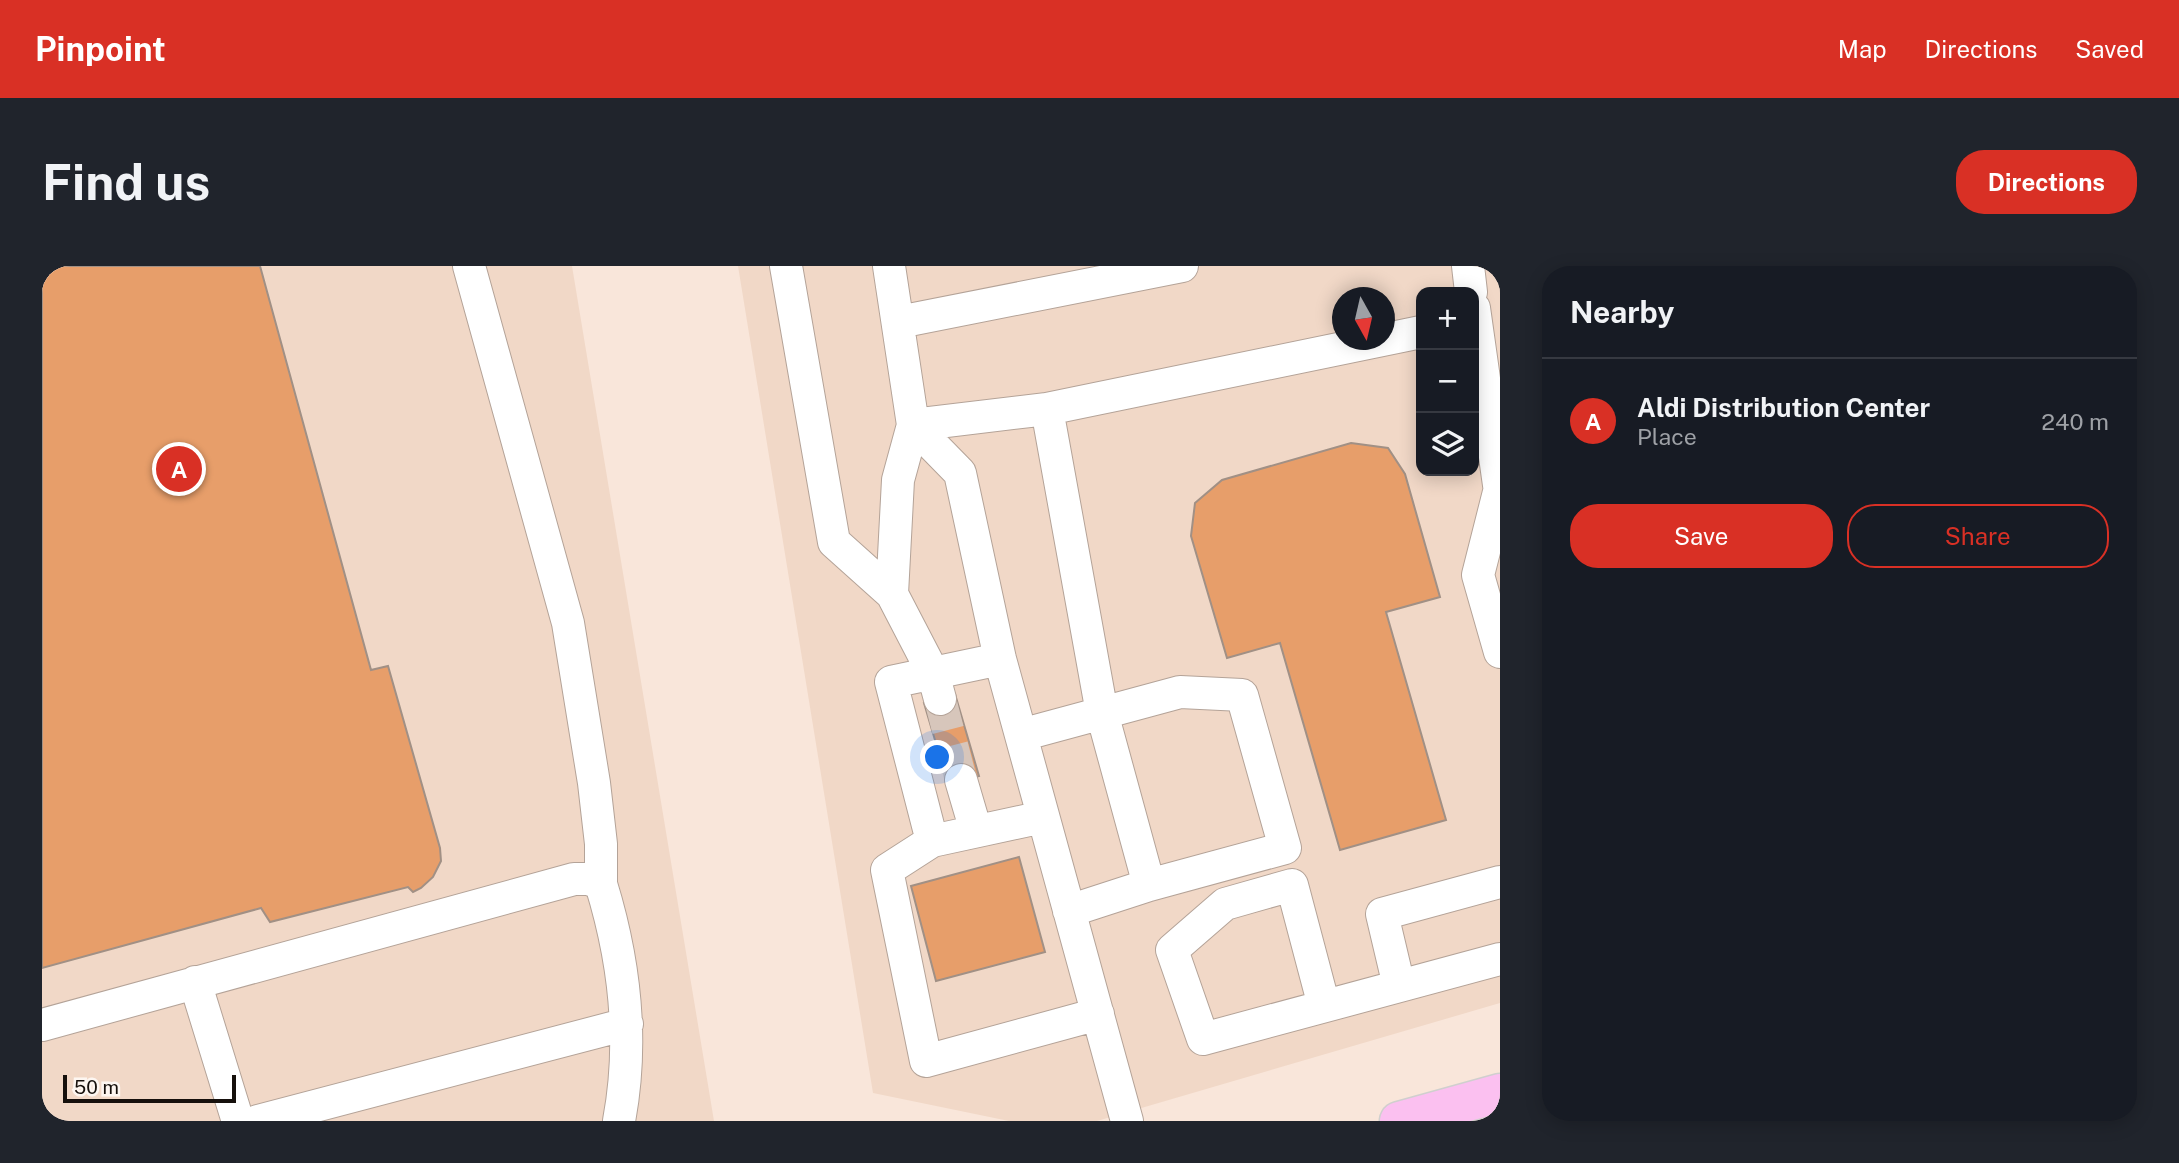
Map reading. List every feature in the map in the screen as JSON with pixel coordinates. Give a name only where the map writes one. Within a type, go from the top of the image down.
[{"type":"main road","points":[[1399,1121],[1500,1093]]},
{"type":"lane","points":[[469,266],[568,623],[594,783],[601,844],[601,884],[624,987],[627,1024],[626,1083],[619,1121]]},
{"type":"lane","points":[[786,266],[834,542],[892,594],[936,686]]},
{"type":"lane","points":[[889,266],[913,425],[898,481],[892,594]]},
{"type":"lane","points":[[899,322],[1182,266]]},
{"type":"lane","points":[[1468,266],[1484,334],[1499,490],[1478,575],[1500,652]]},
{"type":"lane","points":[[913,425],[1047,409],[1416,333]]},
{"type":"lane","points":[[1047,409],[1102,713],[1149,885]]},
{"type":"lane","points":[[913,425],[960,473],[1000,659],[1127,1121]]},
{"type":"lane","points":[[932,841],[891,681],[936,686],[1000,659]]},
{"type":"lane","points":[[1021,735],[1180,692],[1242,695],[1285,848],[1149,885],[1069,911]]},
{"type":"lane","points":[[961,780],[976,831]]},
{"type":"lane","points":[[1042,817],[932,841],[887,870],[926,1061],[1098,1014]]},
{"type":"lane","points":[[42,1025],[445,917],[574,879],[590,879],[601,884]]},
{"type":"lane","points":[[1399,986],[1382,914],[1500,882]]},
{"type":"lane","points":[[1324,1006],[1292,885],[1224,904],[1172,950],[1203,1039],[1399,986],[1500,958]]},
{"type":"lane","points":[[195,982],[236,1115],[242,1121]]},
{"type":"lane","points":[[258,1121],[627,1024]]},
{"type":"shaded area","points":[[42,266],[572,266],[714,1121],[42,1121]]},
{"type":"shaded area","points":[[738,266],[1500,266],[1500,1003],[1097,1121],[1009,1121],[873,1093]]},
{"type":"building","points":[[61,266],[260,266],[371,670],[388,666],[440,848],[441,861],[433,877],[421,888],[413,892],[408,887],[270,922],[261,908],[42,968],[42,271]]},
{"type":"building","points":[[1351,443],[1388,448],[1405,474],[1440,597],[1386,612],[1446,820],[1340,850],[1280,643],[1227,658],[1191,536],[1195,503],[1222,480]]},
{"type":"building","points":[[955,694],[979,776],[948,784],[924,703]]},
{"type":"building","points":[[1019,857],[1045,952],[936,981],[911,886]]},
{"type":"tunnel","points":[[940,699],[961,780]]},
{"type":"place","name":"Aldi Distribution Center","points":[[179,469]]}]
